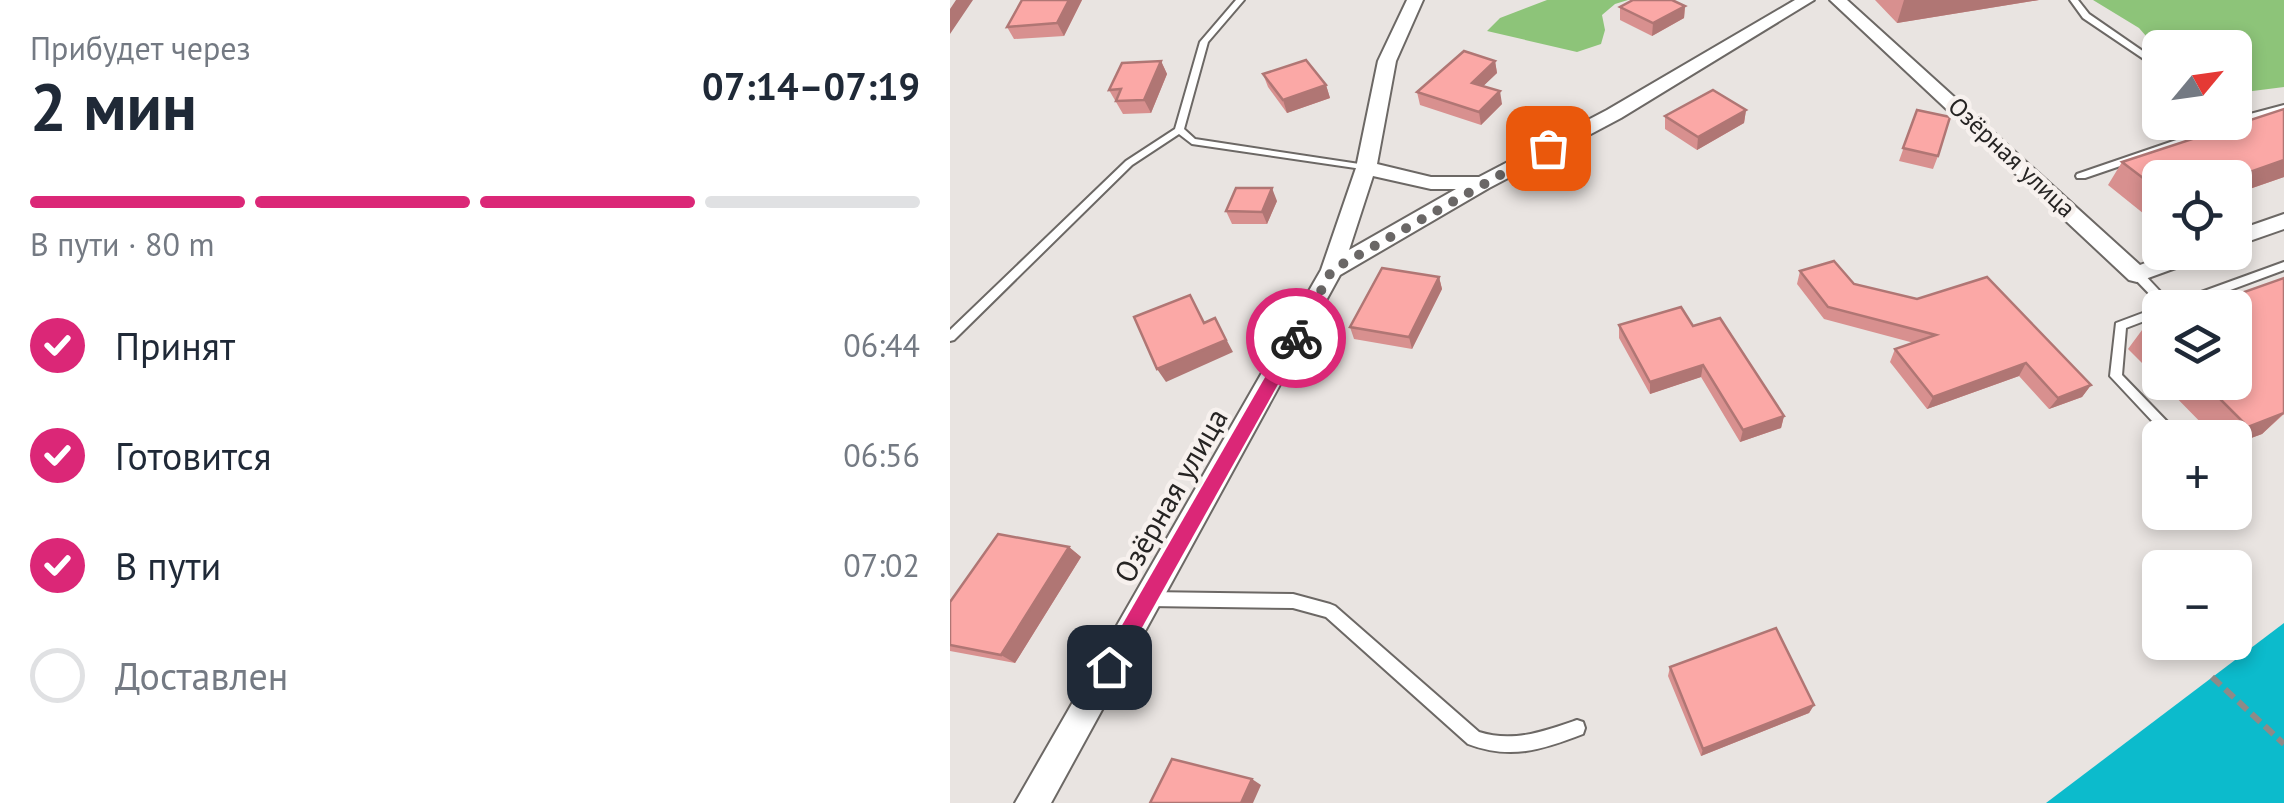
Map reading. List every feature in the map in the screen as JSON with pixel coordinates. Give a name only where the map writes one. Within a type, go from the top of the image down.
[{"type":"street","name":"Озёрная улица","points":[[1032,803],[1332,270],[1366,168],[1387,61],[1415,0]]},
{"type":"street","points":[[1332,270],[1482,182],[1614,114],[1806,0]]},
{"type":"street","name":"Озёрная улица","points":[[1838,0],[2137,274]]},
{"type":"street","points":[[1366,168],[1431,184],[1482,182]]},
{"type":"street","points":[[2252,233],[2284,222]]},
{"type":"street","points":[[2137,274],[2148,270]]},
{"type":"lane","points":[[950,337],[1129,162],[1178,130],[1204,42],[1240,0]]},
{"type":"lane","points":[[2074,0],[2086,16],[2142,55]]},
{"type":"lane","points":[[2252,116],[2284,108]]},
{"type":"lane","points":[[1178,130],[1192,140],[1366,168]]},
{"type":"lane","points":[[2081,176],[2182,140]]},
{"type":"lane","points":[[2217,290],[2284,266]]},
{"type":"lane","points":[[2137,274],[2153,290]]},
{"type":"lane","points":[[2142,318],[2120,326],[2116,376],[2159,420]]},
{"type":"lane","points":[[1148,599],[1293,601],[1330,612],[1474,738],[1495,748],[1534,743],[1578,728]]},
{"type":"path","points":[[2212,678],[2284,744]]},
{"type":"green space","points":[[1547,0],[1628,0],[1615,4],[1602,15],[1605,30],[1601,44],[1577,52],[1487,31],[1500,18]]},
{"type":"green space","points":[[2093,0],[2284,0],[2284,87],[2252,91],[2252,30],[2142,31]]},
{"type":"water","points":[[2284,623],[2284,803],[2046,803],[2235,660],[2252,660],[2252,647]]},
{"type":"building","points":[[1022,0],[1069,0],[1057,23],[1007,27]]},
{"type":"building","points":[[1633,0],[1672,0],[1685,6],[1653,23],[1620,7]]},
{"type":"building","points":[[1464,51],[1495,61],[1472,83],[1500,91],[1479,112],[1417,92]]},
{"type":"building","points":[[1306,60],[1326,85],[1283,100],[1263,74]]},
{"type":"building","points":[[1161,61],[1144,100],[1116,101],[1121,89],[1109,90],[1122,63]]},
{"type":"building","points":[[1713,90],[1746,110],[1698,137],[1665,116]]},
{"type":"building","points":[[2284,109],[2284,160],[2252,171],[2252,160],[2142,160],[2142,177],[2122,162],[2189,140],[2252,140],[2252,119]]},
{"type":"building","points":[[1917,110],[1950,117],[1938,156],[1903,148]]},
{"type":"building","points":[[1236,188],[1272,188],[1262,212],[1226,211]]},
{"type":"building","points":[[1834,261],[1854,284],[1917,299],[1987,277],[2091,385],[2058,398],[2026,363],[1933,397],[1895,349],[1936,335],[1828,307],[1800,271]]},
{"type":"building","points":[[1382,268],[1439,277],[1409,337],[1350,327]]},
{"type":"building","points":[[2284,278],[2284,413],[2252,425],[2252,420],[2241,420],[2221,400],[2252,400],[2250,290]]},
{"type":"building","points":[[1190,295],[1204,323],[1215,318],[1226,340],[1157,369],[1134,317]]},
{"type":"building","points":[[1681,307],[1693,326],[1720,318],[1784,416],[1743,430],[1703,365],[1650,382],[1619,325]]},
{"type":"building","points":[[998,534],[1069,547],[1001,655],[950,645],[950,602]]},
{"type":"building","points":[[1776,628],[1814,705],[1703,749],[1670,667]]},
{"type":"building","points":[[1172,759],[1252,779],[1241,803],[1150,803]]},
{"type":"way so far","points":[[1296,338],[1332,270],[1548,148]]},
{"type":"route","points":[[1109,667],[1296,338]]}]
